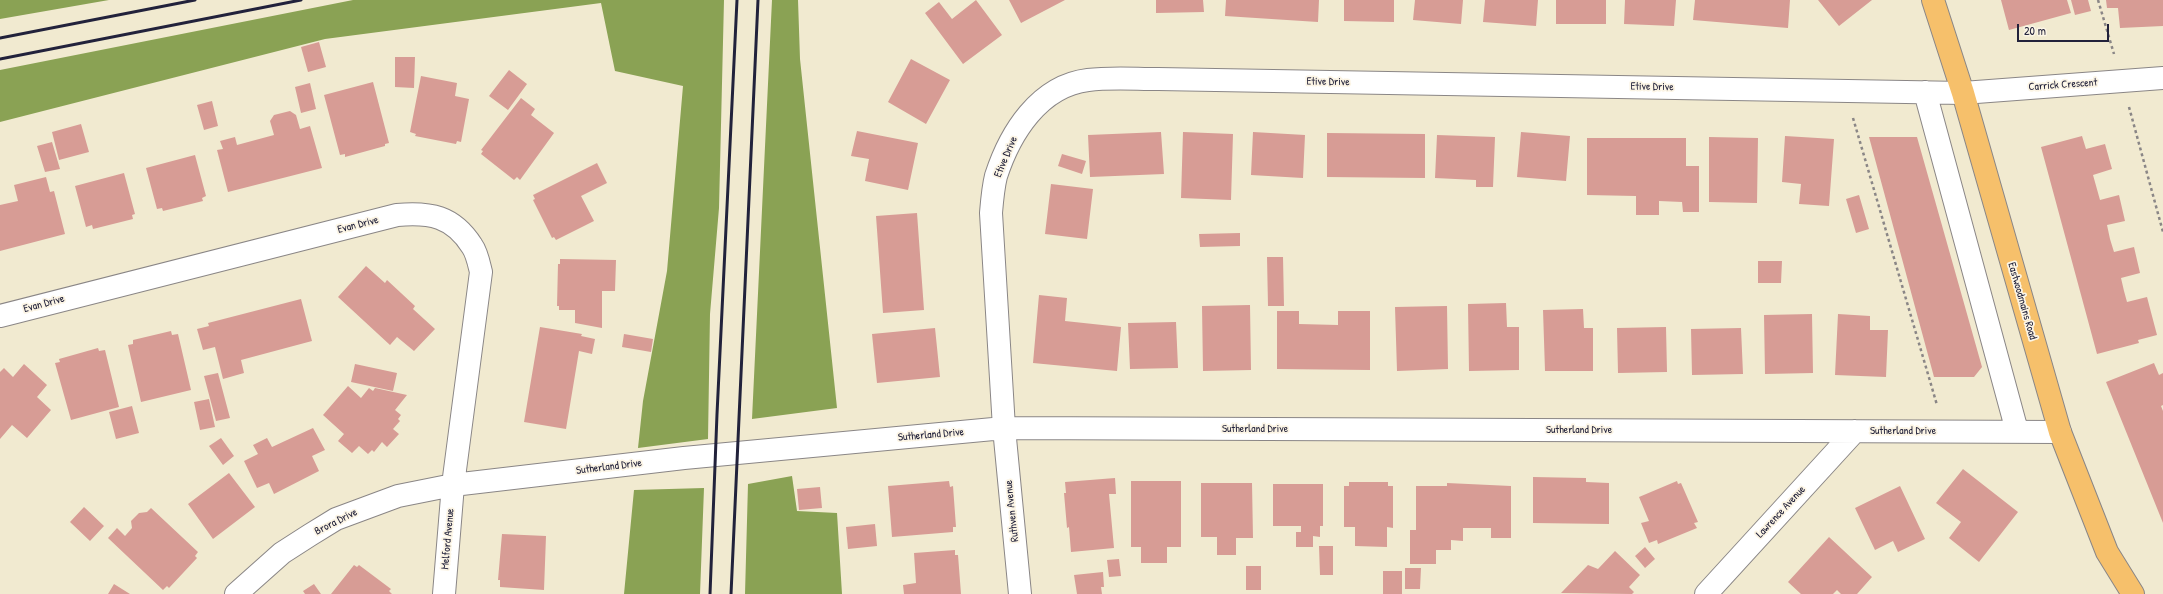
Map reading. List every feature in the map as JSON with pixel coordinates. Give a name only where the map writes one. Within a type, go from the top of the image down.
[{"type":"main road","name":"Eastwoodmains Road","points":[[1933,0],[1962,93],[2060,432],[2107,552],[2133,594]]},
{"type":"street","name":"Carrick Crescent","points":[[1962,93],[2163,78]]},
{"type":"street","name":"Etive Drive","points":[[1004,428],[991,213],[995,185],[1009,142],[1028,114],[1053,91],[1087,80],[1158,79],[1962,93]]},
{"type":"street","points":[[1925,92],[2018,431]]},
{"type":"street","name":"Evan Drive","points":[[0,316],[397,215],[421,213],[443,218],[460,231],[473,247],[481,272],[453,485]]},
{"type":"street","name":"Sutherland Drive","points":[[453,485],[684,458],[1004,428],[2060,432]]},
{"type":"street","name":"Ruthven Avenue","points":[[1004,428],[1020,594]]},
{"type":"street","name":"Lawrence Avenue","points":[[1706,594],[1855,431]]},
{"type":"street","name":"Brora Drive","points":[[236,594],[282,553],[336,519],[398,496],[453,485]]},
{"type":"street","name":"Melford Avenue","points":[[444,594],[453,485]]},
{"type":"path","points":[[2098,0],[2122,81],[2163,232]]},
{"type":"path","points":[[1845,90],[1944,431]]},
{"type":"green space","points":[[0,0],[109,0],[0,19]]},
{"type":"green space","points":[[353,0],[724,0],[719,208],[710,314],[708,439],[638,448],[643,401],[667,271],[683,86],[615,71],[601,3],[325,39],[0,122],[0,70]]},
{"type":"green space","points":[[772,0],[798,0],[800,59],[837,408],[752,419]]},
{"type":"green space","points":[[792,476],[797,511],[837,513],[842,594],[745,594],[748,484]]},
{"type":"green space","points":[[704,488],[700,594],[624,594],[634,490]]},
{"type":"building","points":[[976,0],[1002,35],[963,64],[925,13],[939,2],[952,19]]},
{"type":"building","points":[[1009,0],[1065,0],[1021,23]]},
{"type":"building","points":[[1156,0],[1203,0],[1204,12],[1156,13]]},
{"type":"building","points":[[1226,0],[1319,0],[1318,22],[1225,16]]},
{"type":"building","points":[[1344,0],[1394,0],[1394,22],[1344,21]]},
{"type":"building","points":[[1415,0],[1463,0],[1461,24],[1413,20]]},
{"type":"building","points":[[1485,0],[1538,0],[1536,26],[1483,22]]},
{"type":"building","points":[[1556,0],[1606,0],[1606,24],[1556,24]]},
{"type":"building","points":[[1625,0],[1676,0],[1674,26],[1624,24]]},
{"type":"building","points":[[1695,0],[1790,0],[1788,28],[1693,20]]},
{"type":"building","points":[[1818,0],[1872,0],[1839,26]]},
{"type":"building","points":[[2001,0],[2067,0],[2071,13],[2009,30]]},
{"type":"building","points":[[2071,0],[2088,0],[2091,11],[2075,15]]},
{"type":"building","points":[[2106,0],[2163,0],[2163,26],[2120,28],[2118,8],[2107,8]]},
{"type":"building","points":[[319,42],[326,67],[308,72],[301,47]]},
{"type":"building","points":[[395,57],[415,57],[414,88],[395,87]]},
{"type":"building","points":[[911,59],[950,80],[926,124],[888,102]]},
{"type":"building","points":[[509,70],[527,84],[508,110],[489,96]]},
{"type":"building","points":[[421,76],[457,83],[455,96],[469,99],[461,142],[457,141],[456,144],[415,136],[416,134],[410,132]]},
{"type":"building","points":[[373,82],[389,143],[385,144],[385,146],[345,157],[345,154],[340,155],[324,95]]},
{"type":"building","points":[[310,83],[316,109],[301,113],[295,87]]},
{"type":"building","points":[[521,98],[535,109],[531,115],[554,133],[520,180],[517,177],[514,180],[481,154],[483,151],[481,150]]},
{"type":"building","points":[[212,101],[218,126],[204,130],[197,105]]},
{"type":"building","points":[[290,111],[296,115],[300,129],[310,126],[322,168],[228,192],[217,150],[223,149],[220,141],[235,137],[237,145],[274,135],[270,121],[274,115]]},
{"type":"building","points":[[81,124],[89,152],[59,160],[52,132]]},
{"type":"building","points":[[857,131],[918,143],[908,190],[865,181],[869,159],[851,156]]},
{"type":"building","points":[[1161,132],[1164,174],[1090,177],[1088,135]]},
{"type":"building","points":[[1183,132],[1233,134],[1231,200],[1181,198]]},
{"type":"building","points":[[1253,132],[1305,135],[1303,178],[1251,175]]},
{"type":"building","points":[[1521,132],[1570,136],[1566,181],[1517,177]]},
{"type":"building","points":[[1327,133],[1425,134],[1425,178],[1327,177]]},
{"type":"building","points":[[1437,135],[1495,137],[1493,187],[1476,187],[1476,180],[1435,178]]},
{"type":"building","points":[[1785,136],[1834,139],[1829,206],[1799,204],[1801,184],[1782,182]]},
{"type":"building","points":[[2082,136],[2086,149],[2105,144],[2112,169],[2093,175],[2100,200],[2119,195],[2125,221],[2107,225],[2110,239],[2114,252],[2134,247],[2140,273],[2121,278],[2124,291],[2127,302],[2147,297],[2157,335],[2138,340],[2139,343],[2097,354],[2041,147]]},
{"type":"building","points":[[1709,137],[1758,138],[1757,203],[1709,202]]},
{"type":"building","points":[[1869,137],[1917,137],[1982,367],[1974,377],[1934,377]]},
{"type":"building","points":[[1587,138],[1686,138],[1686,166],[1699,166],[1699,212],[1683,212],[1682,202],[1659,201],[1659,215],[1636,215],[1636,196],[1587,195]]},
{"type":"building","points":[[52,142],[60,169],[45,172],[37,146]]},
{"type":"building","points":[[1062,154],[1086,161],[1082,174],[1058,166]]},
{"type":"building","points":[[195,155],[206,196],[202,198],[203,201],[163,211],[162,208],[157,209],[146,168]]},
{"type":"building","points":[[597,163],[607,183],[581,196],[594,221],[556,240],[554,237],[552,238],[533,200],[535,199],[533,195]]},
{"type":"building","points":[[124,173],[135,214],[132,215],[133,219],[93,229],[92,225],[86,227],[75,186]]},
{"type":"building","points":[[46,177],[50,192],[54,191],[65,234],[0,251],[0,205],[18,201],[14,185]]},
{"type":"building","points":[[1051,184],[1093,189],[1087,239],[1045,234]]},
{"type":"building","points":[[1859,195],[1869,229],[1856,233],[1846,199]]},
{"type":"building","points":[[917,213],[924,310],[883,313],[876,216]]},
{"type":"building","points":[[1240,233],[1240,246],[1200,247],[1199,234]]},
{"type":"building","points":[[1267,257],[1283,257],[1284,306],[1268,306]]},
{"type":"building","points":[[560,259],[616,260],[615,291],[602,291],[602,328],[575,323],[575,310],[559,310],[559,306],[557,306],[558,264],[560,264]]},
{"type":"building","points":[[1758,261],[1782,261],[1781,283],[1758,283]]},
{"type":"building","points":[[366,266],[385,283],[387,280],[415,306],[413,309],[435,329],[414,351],[397,337],[390,345],[338,297]]},
{"type":"building","points":[[1039,295],[1067,298],[1065,321],[1121,327],[1117,371],[1033,363]]},
{"type":"building","points":[[301,299],[312,341],[241,360],[244,373],[223,379],[215,347],[203,350],[197,329],[209,326],[208,323]]},
{"type":"building","points":[[1506,303],[1507,327],[1519,327],[1519,370],[1469,371],[1468,304]]},
{"type":"building","points":[[1250,305],[1251,370],[1203,371],[1202,306]]},
{"type":"building","points":[[1447,306],[1448,369],[1397,371],[1395,307]]},
{"type":"building","points":[[1583,309],[1584,328],[1593,328],[1593,371],[1545,371],[1543,310]]},
{"type":"building","points":[[1277,311],[1299,311],[1299,324],[1338,325],[1338,311],[1370,311],[1370,370],[1277,369]]},
{"type":"building","points":[[1812,314],[1813,373],[1765,374],[1764,315]]},
{"type":"building","points":[[1838,314],[1870,316],[1870,330],[1888,330],[1886,377],[1835,375]]},
{"type":"building","points":[[1176,322],[1178,368],[1130,369],[1128,323]]},
{"type":"building","points":[[540,327],[582,334],[581,336],[595,339],[592,354],[579,351],[566,429],[524,422]]},
{"type":"building","points":[[1666,327],[1667,372],[1618,373],[1617,328]]},
{"type":"building","points":[[935,328],[940,377],[877,383],[872,334]]},
{"type":"building","points":[[1741,328],[1743,374],[1692,375],[1691,329]]},
{"type":"building","points":[[171,331],[172,335],[178,334],[191,390],[141,402],[128,345],[133,344],[133,340]]},
{"type":"building","points":[[624,334],[653,339],[651,352],[622,347]]},
{"type":"building","points":[[98,348],[99,351],[105,350],[119,407],[71,420],[55,363],[60,362],[59,359]]},
{"type":"building","points":[[2154,363],[2159,375],[2163,373],[2163,405],[2161,406],[2163,411],[2163,523],[2106,382]]},
{"type":"building","points":[[24,364],[47,385],[37,397],[51,410],[27,438],[12,425],[0,439],[0,372],[4,368],[13,377]]},
{"type":"building","points":[[355,364],[397,373],[393,391],[351,382]]},
{"type":"building","points":[[218,373],[230,418],[216,421],[204,376]]},
{"type":"building","points":[[348,386],[361,398],[369,388],[373,391],[375,388],[407,395],[395,410],[401,415],[398,419],[400,421],[393,429],[399,434],[387,447],[382,442],[374,452],[372,450],[368,454],[359,446],[352,453],[338,441],[344,434],[323,415]]},
{"type":"building","points":[[209,399],[215,427],[200,430],[194,402]]},
{"type":"building","points":[[132,406],[139,433],[116,439],[109,412]]},
{"type":"building","points":[[313,428],[325,450],[312,456],[319,471],[274,494],[269,483],[257,488],[244,461],[258,454],[253,445],[267,438],[272,447]]},
{"type":"building","points":[[221,438],[234,456],[223,465],[209,446]]},
{"type":"building","points":[[1963,469],[2018,512],[1979,562],[1949,538],[1961,522],[1936,503]]},
{"type":"building","points":[[229,473],[255,507],[213,539],[188,504]]},
{"type":"building","points":[[1533,477],[1586,478],[1586,482],[1609,483],[1609,524],[1533,523]]},
{"type":"building","points":[[1115,478],[1116,494],[1109,494],[1114,548],[1071,552],[1064,493],[1066,493],[1065,482]]},
{"type":"building","points":[[949,481],[950,487],[953,486],[956,527],[953,527],[953,532],[892,537],[888,486]]},
{"type":"building","points":[[1131,481],[1181,481],[1181,547],[1167,547],[1167,563],[1141,563],[1141,547],[1131,547]]},
{"type":"building","points":[[1677,481],[1678,484],[1681,483],[1698,522],[1694,523],[1697,528],[1658,544],[1657,540],[1649,543],[1641,523],[1649,521],[1639,497]]},
{"type":"building","points":[[1349,482],[1388,482],[1388,486],[1393,486],[1393,528],[1387,527],[1387,547],[1355,546],[1355,527],[1344,527],[1344,486],[1349,486]]},
{"type":"building","points":[[1201,483],[1252,483],[1253,538],[1236,538],[1236,555],[1217,555],[1217,537],[1201,537]]},
{"type":"building","points":[[1447,483],[1511,486],[1511,538],[1491,538],[1491,528],[1463,528],[1463,541],[1451,540],[1451,550],[1436,550],[1436,564],[1410,564],[1410,530],[1416,530],[1416,486],[1447,486]]},
{"type":"building","points":[[1273,484],[1323,484],[1323,526],[1320,526],[1320,537],[1313,536],[1313,547],[1296,547],[1296,532],[1301,532],[1301,526],[1273,526]]},
{"type":"building","points":[[1900,486],[1925,539],[1898,552],[1893,541],[1875,550],[1855,508]]},
{"type":"building","points":[[820,487],[822,508],[799,510],[797,489]]},
{"type":"building","points":[[84,507],[104,526],[90,541],[70,522]]},
{"type":"building","points":[[151,508],[198,552],[195,556],[197,558],[169,588],[167,586],[163,590],[108,538],[117,528],[125,536],[132,528],[131,521],[139,513],[147,512]]},
{"type":"building","points":[[875,524],[877,546],[848,549],[846,527]]},
{"type":"building","points":[[502,534],[546,536],[544,590],[500,587],[500,580],[498,580]]},
{"type":"building","points":[[1829,537],[1872,577],[1857,594],[1841,594],[1837,590],[1833,594],[1801,594],[1788,582]]},
{"type":"building","points":[[1319,546],[1333,546],[1333,575],[1320,575]]},
{"type":"building","points":[[1645,547],[1655,559],[1645,568],[1635,556]]},
{"type":"building","points":[[955,550],[955,555],[958,555],[961,594],[904,594],[903,585],[916,583],[914,553]]},
{"type":"building","points":[[1615,551],[1640,575],[1629,587],[1634,592],[1632,594],[1561,593],[1588,565],[1598,569]]},
{"type":"building","points":[[1119,559],[1121,576],[1109,577],[1107,560]]},
{"type":"building","points":[[354,565],[357,567],[359,565],[391,589],[389,591],[392,594],[331,594]]},
{"type":"building","points":[[1246,566],[1261,566],[1261,590],[1246,590]]},
{"type":"building","points":[[1405,568],[1421,568],[1420,589],[1405,589]]},
{"type":"building","points":[[1383,571],[1402,571],[1402,594],[1383,594]]},
{"type":"building","points":[[1103,572],[1104,587],[1101,587],[1102,594],[1077,594],[1074,575]]},
{"type":"building","points":[[114,584],[130,594],[108,594]]},
{"type":"building","points":[[314,584],[321,594],[305,594],[303,591]]},
{"type":"railway","points":[[0,38],[195,0]]},
{"type":"railway","points":[[0,59],[301,0]]},
{"type":"railway","points":[[710,594],[737,0]]},
{"type":"railway","points":[[731,594],[758,0]]}]
